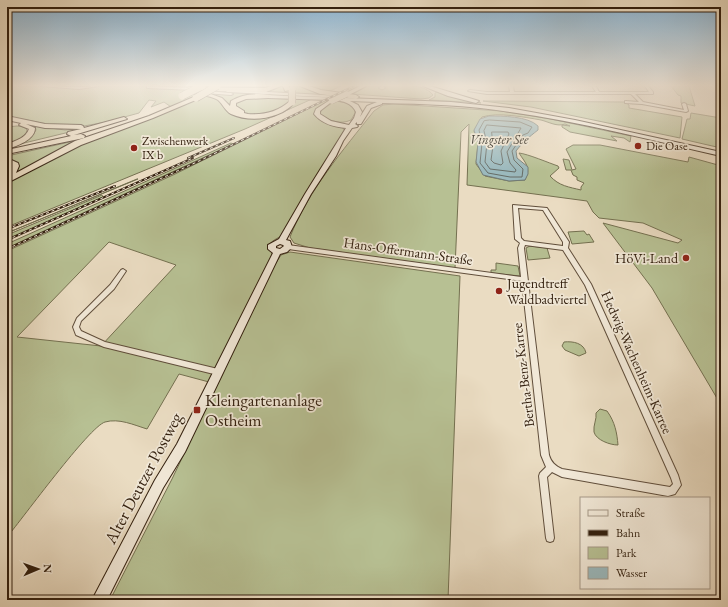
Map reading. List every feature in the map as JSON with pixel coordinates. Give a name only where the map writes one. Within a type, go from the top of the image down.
[{"type":"highway","points":[[7,150],[110,123],[137,114]]},
{"type":"highway","points":[[7,150],[76,138],[147,114]]},
{"type":"highway","points":[[7,181],[65,149],[127,125],[150,114]]},
{"type":"highway","points":[[238,114],[256,116],[269,114]]},
{"type":"highway","points":[[7,118],[45,126],[66,128],[110,123]]},
{"type":"highway","points":[[7,125],[25,125],[32,128],[32,131],[26,138],[7,150]]},
{"type":"highway","points":[[7,150],[66,142],[127,125]]},
{"type":"highway","points":[[7,160],[14,163],[15,166],[12,173],[7,177]]},
{"type":"main road","points":[[318,114],[320,118],[344,128],[346,134]]},
{"type":"main road","points":[[343,123],[354,120],[358,114]]},
{"type":"main road","points":[[333,156],[338,151],[353,127],[358,114]]},
{"type":"main road","points":[[285,244],[308,194],[346,134],[363,114]]},
{"type":"main road","points":[[535,114],[721,152]]},
{"type":"main road","points":[[552,114],[721,152]]},
{"type":"main road","points":[[329,122],[353,127]]},
{"type":"main road","points":[[329,122],[343,123],[353,127]]},
{"type":"main road","name":"Alter Deutzer Postweg","points":[[99,600],[159,484],[181,448],[277,252],[284,251],[285,244]]},
{"type":"street","name":"Hedwig-Wachenheim-Karree","points":[[523,243],[518,239],[515,206],[545,209],[566,242],[565,248],[588,284],[677,485],[675,489],[668,492],[562,473],[551,467]]},
{"type":"street","points":[[523,243],[529,242],[565,248]]},
{"type":"street","name":"Bertha-Benz-Karree","points":[[523,243],[521,248],[524,279],[545,455],[551,467]]},
{"type":"street","name":"Hans-Offermann-Straße","points":[[285,244],[524,279]]},
{"type":"street","points":[[123,271],[112,287],[79,320],[76,327],[78,333],[104,344],[218,372]]},
{"type":"street","points":[[550,538],[543,476],[551,467]]},
{"type":"green space","points":[[7,114],[134,114],[84,126],[52,125],[7,116]]},
{"type":"green space","points":[[160,114],[278,114],[7,227],[7,182],[67,150]]},
{"type":"green space","points":[[297,114],[318,114],[342,127],[345,131],[285,232],[269,245],[272,253],[269,263],[209,382],[179,374],[147,429],[126,422],[116,421],[105,422],[97,428],[85,439],[56,474],[7,537],[7,251],[173,175]],"holes":[[[109,242],[176,265],[101,346],[17,337]]]},
{"type":"green space","points":[[321,114],[354,114],[351,120],[343,122],[335,122]]},
{"type":"green space","points":[[371,114],[522,114],[631,136],[630,142],[624,138],[611,136],[617,141],[570,132],[562,127],[562,125],[556,125],[541,120],[496,115],[482,117],[474,131],[478,143],[476,164],[485,176],[509,181],[525,180],[528,169],[519,153],[558,166],[559,168],[550,176],[561,184],[581,190],[584,183],[577,180],[577,177],[573,175],[571,170],[566,170],[563,159],[569,160],[572,170],[576,169],[566,149],[573,145],[600,145],[688,162],[689,157],[718,165],[721,160],[721,405],[652,288],[603,223],[678,243],[682,240],[643,223],[599,218],[593,212],[587,201],[467,185],[469,124],[461,132],[455,268],[310,248],[294,243],[290,237],[306,203],[327,171]]},
{"type":"green space","points":[[566,114],[666,114],[682,117],[680,138]]},
{"type":"green space","points":[[691,114],[721,118],[721,148],[682,139],[687,119],[690,119]]},
{"type":"green space","points":[[35,126],[65,130],[86,128],[20,144],[28,140],[33,135],[36,130]]},
{"type":"green space","points":[[7,127],[25,127],[27,130],[25,136],[7,144]]},
{"type":"green space","points":[[92,137],[7,178],[16,169],[7,159],[7,156]]},
{"type":"green space","points":[[231,143],[233,144],[7,248],[7,244]]},
{"type":"green space","points":[[137,179],[138,179],[7,233]]},
{"type":"green space","points":[[102,195],[103,197],[7,239],[7,235]]},
{"type":"green space","points":[[584,231],[587,235],[589,234],[594,242],[572,244],[568,232]]},
{"type":"green space","points":[[530,246],[547,248],[550,258],[528,260],[526,248]]},
{"type":"green space","points":[[290,252],[460,276],[448,600],[110,600],[172,479],[274,266],[281,255]]},
{"type":"green space","points":[[496,263],[518,266],[520,276],[491,273],[491,270],[496,270]]},
{"type":"green space","points":[[564,342],[578,343],[583,347],[586,353],[579,356],[565,350],[562,346]]},
{"type":"green space","points":[[600,409],[607,411],[614,423],[618,445],[604,442],[595,435],[594,429],[596,413]]},
{"type":"water","name":"Vingster See","points":[[489,116],[522,118],[538,126],[538,130],[516,151],[517,158],[528,167],[528,174],[525,180],[509,181],[483,175],[476,162],[478,143],[474,130],[480,119]]},
{"type":"railway","points":[[7,249],[199,161],[295,114]]},
{"type":"railway","points":[[188,158],[234,138]]},
{"type":"railway","points":[[7,240],[193,158]]},
{"type":"railway","points":[[7,229],[115,186]]},
{"type":"place","name":"Die Oase","points":[[638,146]]},
{"type":"place","name":"Zwischenwerk IX b","points":[[134,148]]},
{"type":"place","name":"HöVi-Land","points":[[686,258]]},
{"type":"place","name":"Jugendtreff Waldbadviertel","points":[[499,291]]},
{"type":"place","name":"Kleingartenanlage Ostheim","points":[[197,410]]}]
